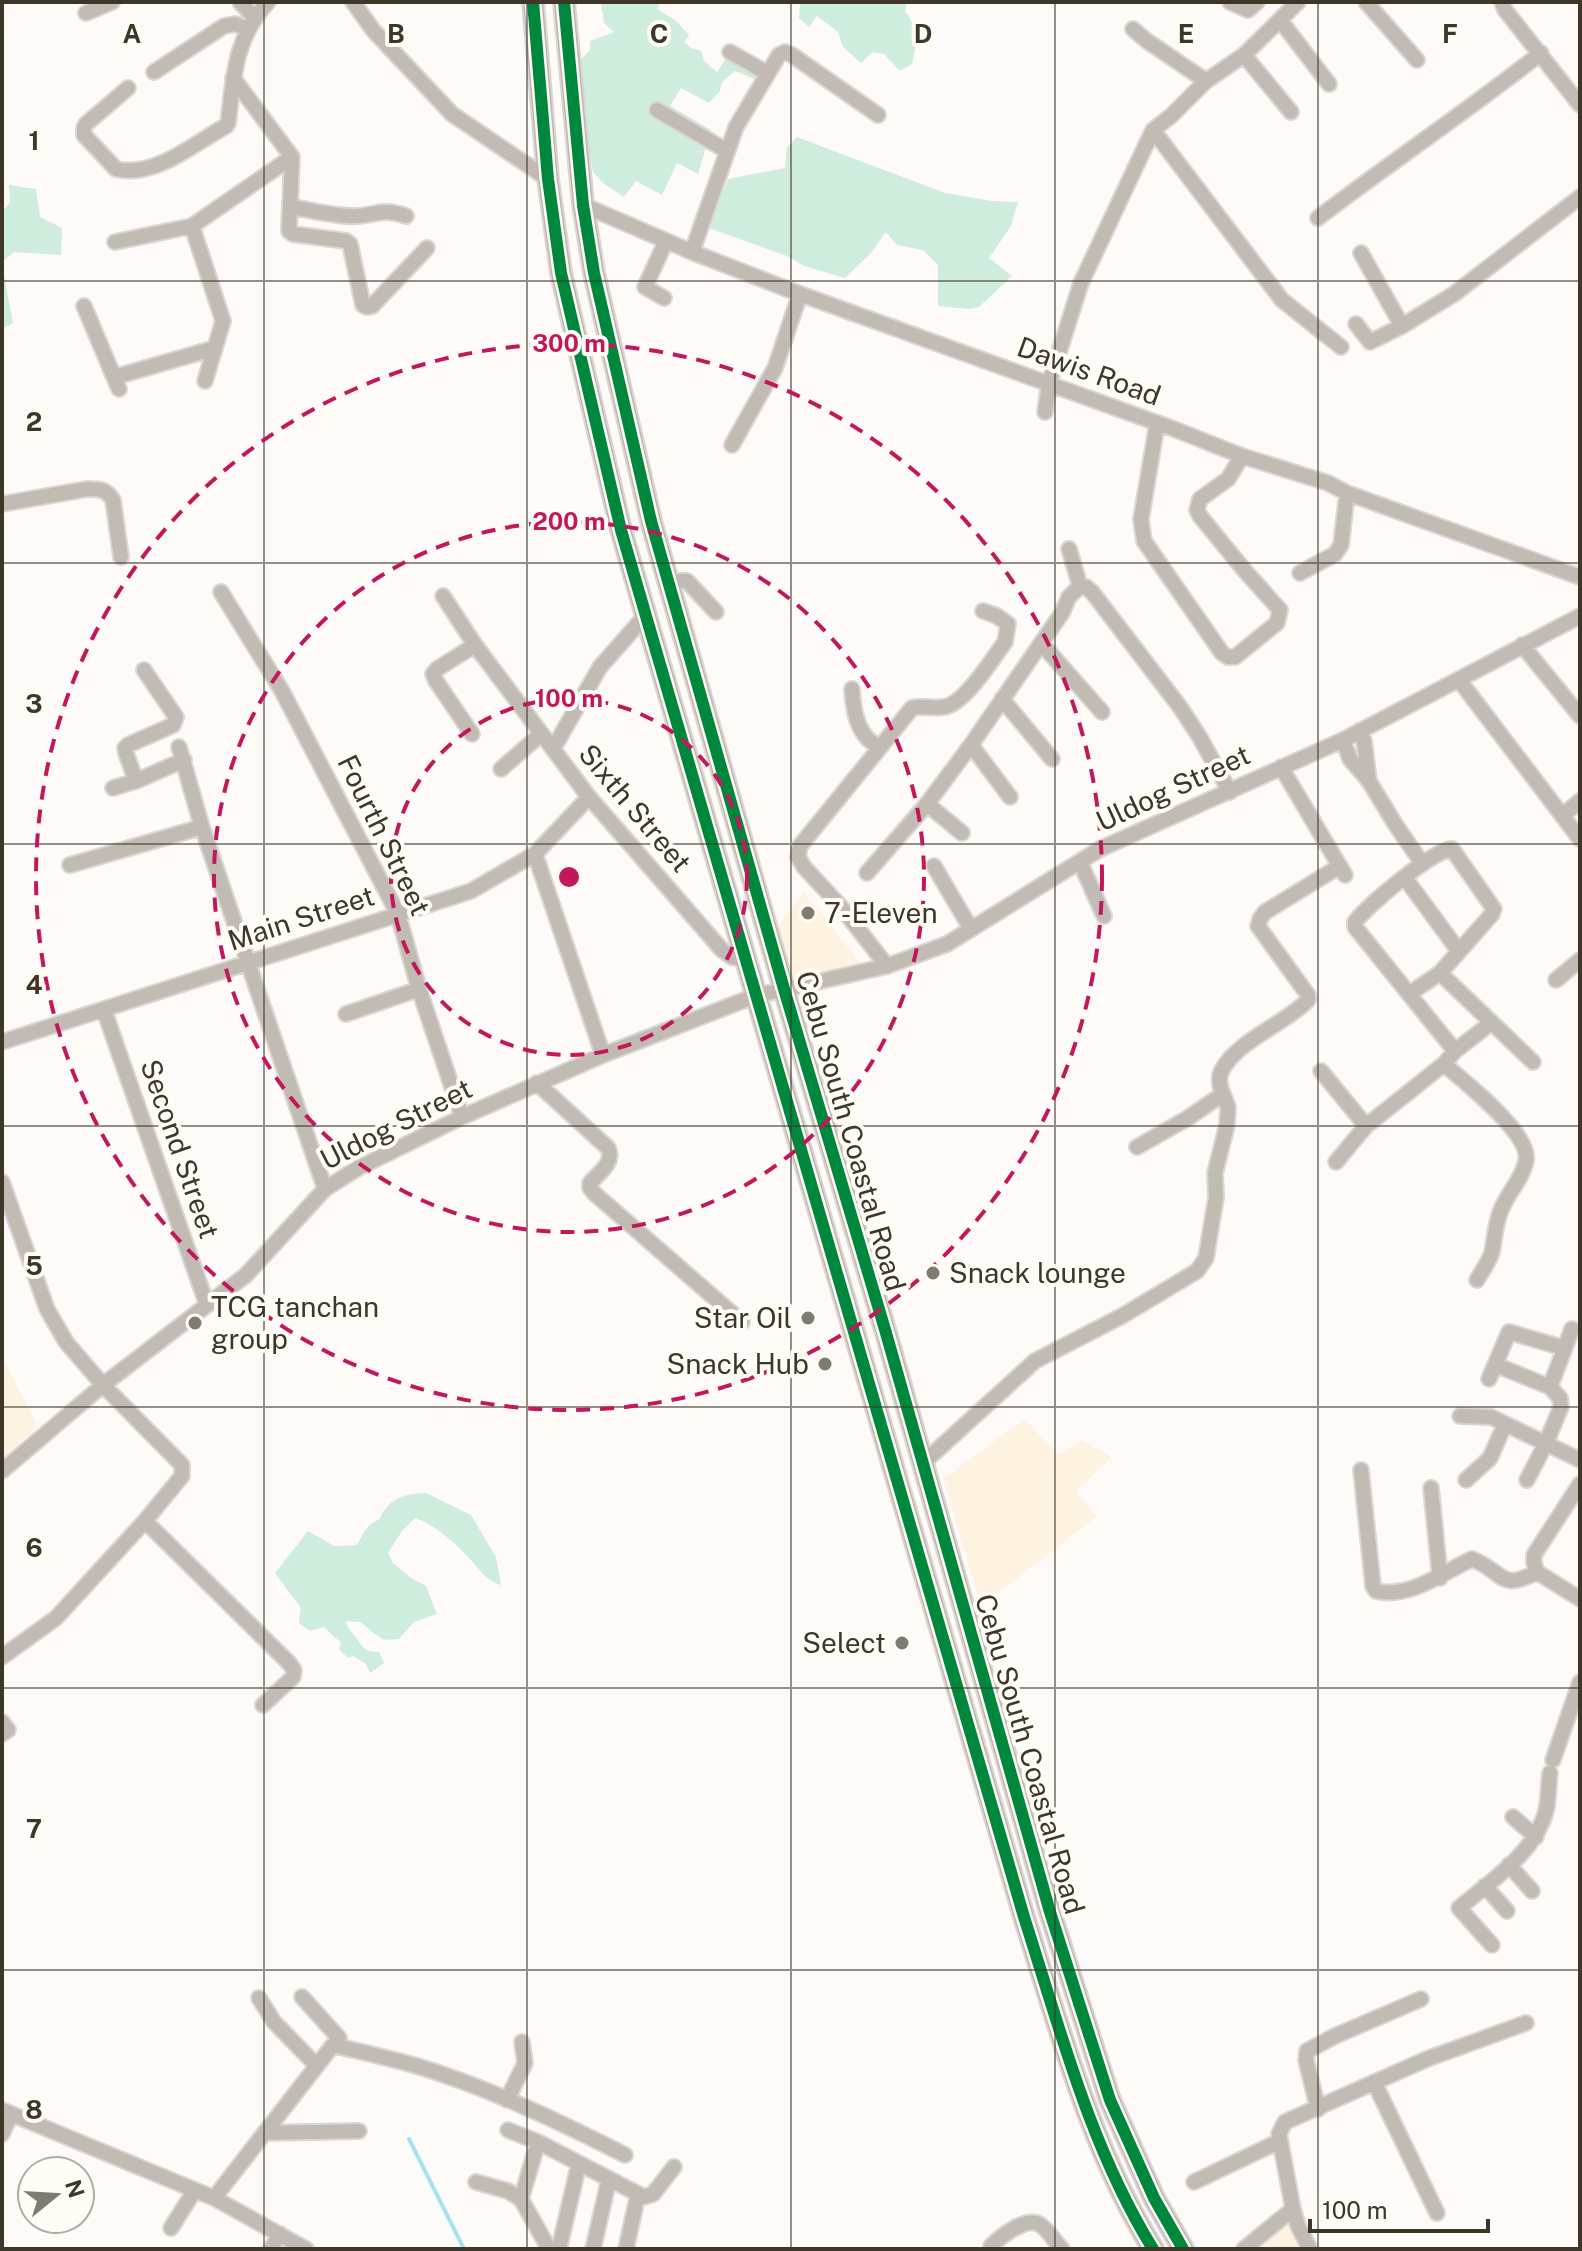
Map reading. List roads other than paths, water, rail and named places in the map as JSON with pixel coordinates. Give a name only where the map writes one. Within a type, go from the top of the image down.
[{"type":"highway","name":"Cebu South Coastal Road","points":[[533,2],[548,179],[561,273],[621,530],[1024,1917],[1086,2108],[1128,2206],[1153,2249]]},
{"type":"highway","name":"Cebu South Coastal Road","points":[[564,2],[583,205],[597,289],[651,521],[1050,1912],[1110,2100],[1154,2198],[1183,2249]]},
{"type":"street","points":[[86,13],[112,2]]},
{"type":"street","points":[[240,2],[251,23]]},
{"type":"street","points":[[128,88],[84,128],[84,135],[116,169],[138,171],[164,162],[226,126],[238,52],[251,23],[268,2]]},
{"type":"street","points":[[353,2],[373,30],[452,114],[548,179]]},
{"type":"street","points":[[1230,2],[1248,10],[1257,2]]},
{"type":"street","points":[[1045,412],[1049,384],[1081,283],[1153,130],[1206,81],[1244,55],[1298,2]]},
{"type":"street","points":[[1366,2],[1417,60]]},
{"type":"street","points":[[1502,2],[1505,10],[1580,105]]},
{"type":"street","points":[[1280,20],[1329,84]]},
{"type":"street","points":[[154,72],[224,26],[251,23]]},
{"type":"street","points":[[1133,29],[1206,81]]},
{"type":"street","points":[[730,52],[767,73]]},
{"type":"street","points":[[692,252],[736,127],[779,55],[785,52],[792,55],[878,115]]},
{"type":"street","points":[[1318,218],[1541,53]]},
{"type":"street","points":[[1244,55],[1291,112]]},
{"type":"street","points":[[233,78],[292,157],[288,228],[293,234],[350,244],[363,305],[372,306],[427,248]]},
{"type":"street","points":[[657,110],[727,151]]},
{"type":"street","points":[[1153,130],[1282,300],[1341,347]]},
{"type":"street","points":[[115,242],[192,226],[292,157]]},
{"type":"street","points":[[1356,324],[1370,342],[1402,326],[1454,294],[1580,197]]},
{"type":"street","name":"Dawis Road","points":[[583,205],[800,294],[1242,456],[1328,483],[1347,493],[1580,577]]},
{"type":"street","points":[[291,207],[350,217],[378,211],[393,211],[406,216]]},
{"type":"street","points":[[192,226],[223,321],[205,381]]},
{"type":"street","points":[[664,298],[645,287],[666,241]]},
{"type":"street","points":[[1361,253],[1402,326]]},
{"type":"street","points":[[732,445],[775,368],[800,294]]},
{"type":"street","points":[[84,306],[117,383],[215,348]]},
{"type":"street","points":[[1157,424],[1141,519],[1144,541],[1222,653],[1228,657],[1235,657],[1277,623],[1280,616],[1280,610],[1197,510],[1200,499],[1228,479],[1242,456]]},
{"type":"street","points":[[2,504],[87,489],[108,492],[113,500],[121,557]]},
{"type":"street","points":[[1300,573],[1335,554],[1341,545],[1347,493]]},
{"type":"street","points":[[1069,549],[1080,586],[1092,592],[1180,707],[1230,792]]},
{"type":"street","points":[[669,586],[687,581],[716,612]]},
{"type":"street","points":[[867,873],[927,804],[971,745],[1062,613],[1069,597],[1080,586]]},
{"type":"street","name":"Fourth Street","points":[[221,592],[282,691],[398,914],[419,989],[462,1117]]},
{"type":"street","name":"Sixth Street","points":[[443,596],[475,645],[589,797],[722,950],[732,957],[745,959]]},
{"type":"street","points":[[887,966],[841,907],[804,867],[798,857],[800,846],[912,708],[944,707],[955,703],[1005,642],[1008,624],[983,611]]},
{"type":"street","points":[[553,749],[600,667],[645,616]]},
{"type":"street","name":"Uldog Street","points":[[2,1471],[103,1385],[246,1275],[325,1189],[358,1168],[537,1083],[755,996],[887,966],[947,944],[1100,849],[1343,740],[1580,616]]},
{"type":"street","points":[[1041,643],[1102,712]]},
{"type":"street","points":[[472,734],[433,674],[475,645]]},
{"type":"street","points":[[1522,645],[1580,716]]},
{"type":"street","points":[[136,781],[125,748],[173,725],[176,717],[144,670]]},
{"type":"street","points":[[1459,680],[1580,839]]},
{"type":"street","points":[[852,689],[856,718],[866,737],[879,746]]},
{"type":"street","points":[[1002,699],[1052,759]]},
{"type":"street","points":[[1359,731],[1364,741],[1369,781]]},
{"type":"street","points":[[501,769],[541,734]]},
{"type":"street","points":[[1343,740],[1350,759],[1369,781],[1422,863]]},
{"type":"street","points":[[971,745],[1010,797]]},
{"type":"street","points":[[113,788],[136,781],[181,754],[202,827],[325,1189]]},
{"type":"street","points":[[923,1463],[1035,1361],[1122,1316],[1197,1271],[1206,1258],[1216,1197],[1215,1173],[1227,1125],[1228,1107],[1219,1086],[1220,1072],[1232,1056],[1308,1000],[1308,995],[1258,926],[1260,919],[1265,912],[1342,871],[1281,767]]},
{"type":"street","name":"Main Street","points":[[2,1042],[471,891],[535,854],[589,797]]},
{"type":"street","points":[[1562,816],[1580,801]]},
{"type":"street","points":[[927,804],[962,833]]},
{"type":"street","points":[[70,865],[202,827]]},
{"type":"street","points":[[1409,994],[1440,973],[1494,909],[1452,849],[1442,850],[1422,863],[1355,922],[1355,927],[1409,994],[1455,1051]]},
{"type":"street","points":[[535,854],[603,1055]]},
{"type":"street","points":[[1080,862],[1104,916]]},
{"type":"street","points":[[934,866],[971,929]]},
{"type":"street","points":[[1405,878],[1458,950]]},
{"type":"street","points":[[1556,980],[1580,960]]},
{"type":"street","points":[[1440,973],[1533,1062]]},
{"type":"street","points":[[346,1014],[419,989]]},
{"type":"street","name":"Second Street","points":[[104,1010],[207,1305]]},
{"type":"street","points":[[1336,1162],[1366,1126],[1491,1023]]},
{"type":"street","points":[[1444,1064],[1499,1113],[1519,1136],[1527,1156],[1520,1179],[1505,1200],[1496,1222],[1491,1255],[1477,1280]]},
{"type":"street","points":[[1321,1071],[1366,1126]]},
{"type":"street","points":[[537,1083],[608,1148],[610,1161],[590,1183],[595,1194],[742,1322]]},
{"type":"street","points":[[1137,1147],[1223,1094]]},
{"type":"street","points":[[2,1182],[47,1309],[66,1342],[103,1385],[182,1465],[182,1476],[145,1521],[56,1618],[2,1657]]},
{"type":"street","points":[[1550,1387],[1572,1329]]},
{"type":"street","points":[[1527,1480],[1561,1407],[1560,1398],[1550,1387],[1492,1372],[1509,1332],[1564,1348]]},
{"type":"street","points":[[1460,1416],[1491,1417],[1580,1460]]},
{"type":"street","points":[[1466,1480],[1490,1458],[1505,1424]]},
{"type":"street","points":[[1361,1470],[1376,1591],[1385,1594],[1412,1588],[1440,1578],[1472,1559],[1510,1582],[1520,1581],[1537,1572]]},
{"type":"street","points":[[1580,1484],[1534,1555],[1537,1572],[1580,1599]]},
{"type":"street","points":[[1431,1488],[1440,1578]]},
{"type":"street","points":[[145,1521],[276,1647],[294,1670],[293,1677],[263,1705]]},
{"type":"street","points":[[1492,1945],[1459,1908],[1536,1837],[1547,1809],[1552,1766],[1580,1682]]},
{"type":"street","points":[[2,1722],[8,1730],[2,1734]]},
{"type":"street","points":[[1513,1817],[1536,1837]]},
{"type":"street","points":[[1509,1865],[1532,1891]]},
{"type":"street","points":[[1485,1886],[1507,1911]]},
{"type":"street","points":[[302,1997],[339,2038]]},
{"type":"street","points":[[259,1998],[274,2022],[317,2066]]},
{"type":"street","points":[[1318,2109],[1306,2060],[1307,2051],[1421,1999]]},
{"type":"street","points":[[1310,2249],[1293,2209],[1279,2134],[1285,2122],[1462,2045],[1526,2023]]},
{"type":"street","points":[[507,2100],[525,2063],[522,2042]]},
{"type":"street","points":[[214,2198],[333,2045],[417,2066],[507,2100],[625,2155]]},
{"type":"street","points":[[1374,2082],[1437,2213]]},
{"type":"street","points":[[2,2134],[7,2112],[214,2198],[306,2249]]},
{"type":"street","points":[[508,2130],[538,2142],[644,2197],[653,2194],[674,2167]]},
{"type":"street","points":[[265,2133],[359,2131]]},
{"type":"street","points":[[1194,2182],[1280,2141]]},
{"type":"street","points":[[521,2199],[538,2142]]},
{"type":"street","points":[[559,2249],[579,2163]]},
{"type":"street","points":[[593,2249],[609,2179]]},
{"type":"street","points":[[476,2182],[508,2191],[521,2199],[549,2249]]},
{"type":"street","points":[[171,2228],[195,2190]]},
{"type":"street","points":[[626,2249],[638,2194]]},
{"type":"street","points":[[1244,2249],[1293,2209]]},
{"type":"street","points":[[991,2249],[1005,2232],[1034,2222],[1040,2224],[1062,2249]]},
{"type":"street","points":[[271,2249],[280,2234]]},
{"type":"waterway","points":[[409,2139],[464,2249]]},
{"type":"place","name":"7-Eleven","points":[[808,913]]},
{"type":"place","name":"Snack lounge","points":[[933,1273]]},
{"type":"place","name":"Star Oil","points":[[808,1318]]},
{"type":"place","name":"TCG tanchan group","points":[[195,1323]]},
{"type":"place","name":"Snack Hub","points":[[825,1364]]},
{"type":"place","name":"Select","points":[[902,1643]]}]
